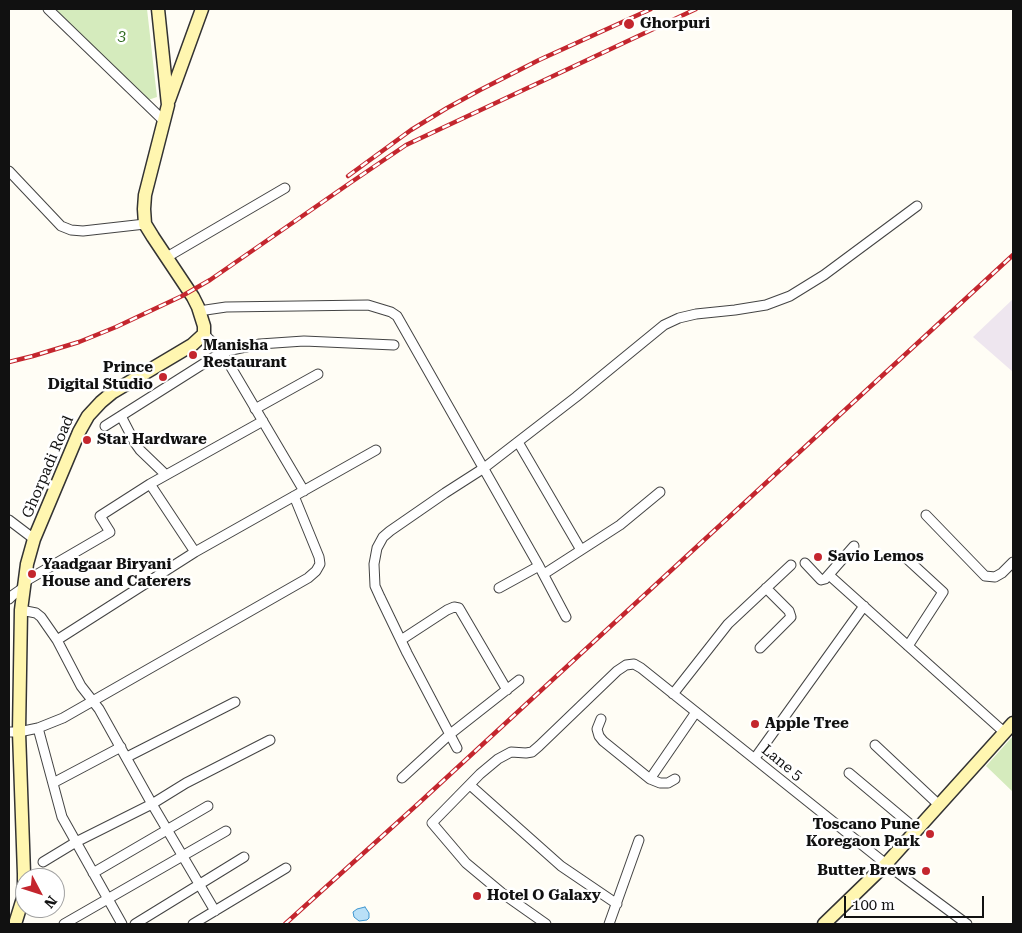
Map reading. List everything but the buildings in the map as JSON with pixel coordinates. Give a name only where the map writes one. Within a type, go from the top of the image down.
[{"type":"main road","points":[[158,9],[168,105]]},
{"type":"main road","points":[[202,9],[168,105],[144,209],[145,224],[152,237],[193,296],[204,326],[204,334]]},
{"type":"main road","name":"Ghorpadi Road","points":[[15,924],[24,895],[24,881],[14,732],[21,610],[27,564],[34,539],[78,432],[88,416],[113,392],[192,345],[204,334]]},
{"type":"main road","points":[[824,924],[886,864],[1009,728]]},
{"type":"street","points":[[48,9],[164,121]]},
{"type":"street","points":[[9,171],[61,226],[71,230],[83,231],[145,224]]},
{"type":"street","points":[[167,257],[285,188]]},
{"type":"street","points":[[457,748],[400,640],[376,586],[374,564],[377,548],[383,537],[484,468],[576,397],[664,325],[679,318],[696,314],[766,305],[790,296],[824,276],[917,206]]},
{"type":"street","points":[[199,311],[226,307],[368,305],[391,312],[397,316],[542,570],[566,617]]},
{"type":"street","points":[[204,334],[222,352],[304,491]]},
{"type":"street","points":[[105,426],[222,352],[260,344],[304,341],[394,345]]},
{"type":"street","points":[[255,409],[318,374]]},
{"type":"street","points":[[121,416],[134,443],[166,475]]},
{"type":"street","points":[[9,599],[24,585],[110,532],[100,516],[150,484],[262,421]]},
{"type":"street","points":[[518,442],[581,550]]},
{"type":"street","points":[[57,640],[195,552],[376,450]]},
{"type":"street","points":[[150,484],[195,552]]},
{"type":"street","points":[[499,588],[542,570],[581,550],[620,525],[660,492]]},
{"type":"street","points":[[14,732],[38,728],[64,718],[316,572],[320,564],[319,557],[294,496]]},
{"type":"street","points":[[926,515],[985,576],[995,577],[1013,562]]},
{"type":"street","points":[[9,520],[34,539]]},
{"type":"street","points":[[805,563],[821,580],[825,580],[854,546]]},
{"type":"street","points":[[906,558],[943,592],[908,646]]},
{"type":"street","points":[[673,694],[728,624],[791,565]]},
{"type":"street","points":[[829,575],[908,646],[1009,728]]},
{"type":"street","points":[[760,648],[790,617],[790,611],[766,588]]},
{"type":"street","points":[[755,758],[864,606]]},
{"type":"street","points":[[400,640],[447,610],[454,607],[458,608],[507,690]]},
{"type":"street","points":[[21,610],[36,613],[41,617],[57,640],[81,686],[99,708],[214,911]]},
{"type":"street","name":"Lane 5","points":[[470,785],[498,759],[511,752],[532,752],[618,670],[626,665],[634,664],[755,758],[886,864],[966,924]]},
{"type":"street","points":[[402,778],[449,735],[519,680]]},
{"type":"street","points":[[127,757],[235,702]]},
{"type":"street","points":[[650,779],[696,712]]},
{"type":"street","points":[[601,720],[598,729],[599,736],[650,779],[660,783],[668,783],[675,779]]},
{"type":"street","points":[[38,728],[62,817],[122,924]]},
{"type":"street","points":[[43,862],[76,842],[152,804],[186,783],[270,740]]},
{"type":"street","points":[[875,745],[939,805]]},
{"type":"street","points":[[53,783],[121,747]]},
{"type":"street","points":[[849,773],[916,830]]},
{"type":"street","points":[[546,924],[502,893],[466,863],[432,823],[470,785],[561,866],[616,904]]},
{"type":"street","points":[[94,873],[208,806]]},
{"type":"street","points":[[64,924],[226,831]]},
{"type":"street","points":[[609,924],[639,840]]},
{"type":"street","points":[[135,924],[244,857]]},
{"type":"street","points":[[193,924],[286,868]]},
{"type":"shaded area","points":[[1013,299],[1013,372],[973,337]]},
{"type":"green space","name":"3","points":[[56,9],[147,9],[157,97],[145,101]]},
{"type":"green space","points":[[1013,736],[1013,792],[986,766]]},
{"type":"water","points":[[365,907],[369,913],[369,918],[359,921],[354,917],[353,912]]},
{"type":"railway","points":[[348,176],[411,130],[447,108],[539,60],[651,9]]},
{"type":"railway","points":[[9,362],[79,342],[182,296],[210,280],[406,145],[696,9]]},
{"type":"railway","points":[[285,924],[419,803],[1013,255]]},
{"type":"place","name":"Ghorpuri","points":[[629,24]]},
{"type":"place","name":"Manisha Restaurant","points":[[193,355]]},
{"type":"place","name":"Prince Digital Studio","points":[[163,377]]},
{"type":"place","name":"Star Hardware","points":[[87,440]]},
{"type":"place","name":"Savio Lemos","points":[[818,557]]},
{"type":"place","name":"Yaadgaar Biryani House and Caterers","points":[[32,574]]},
{"type":"place","name":"Apple Tree","points":[[755,724]]},
{"type":"place","name":"Toscano Pune Koregaon Park","points":[[930,834]]},
{"type":"place","name":"Butter Brews","points":[[926,871]]},
{"type":"place","name":"Hotel O Galaxy","points":[[477,896]]}]
